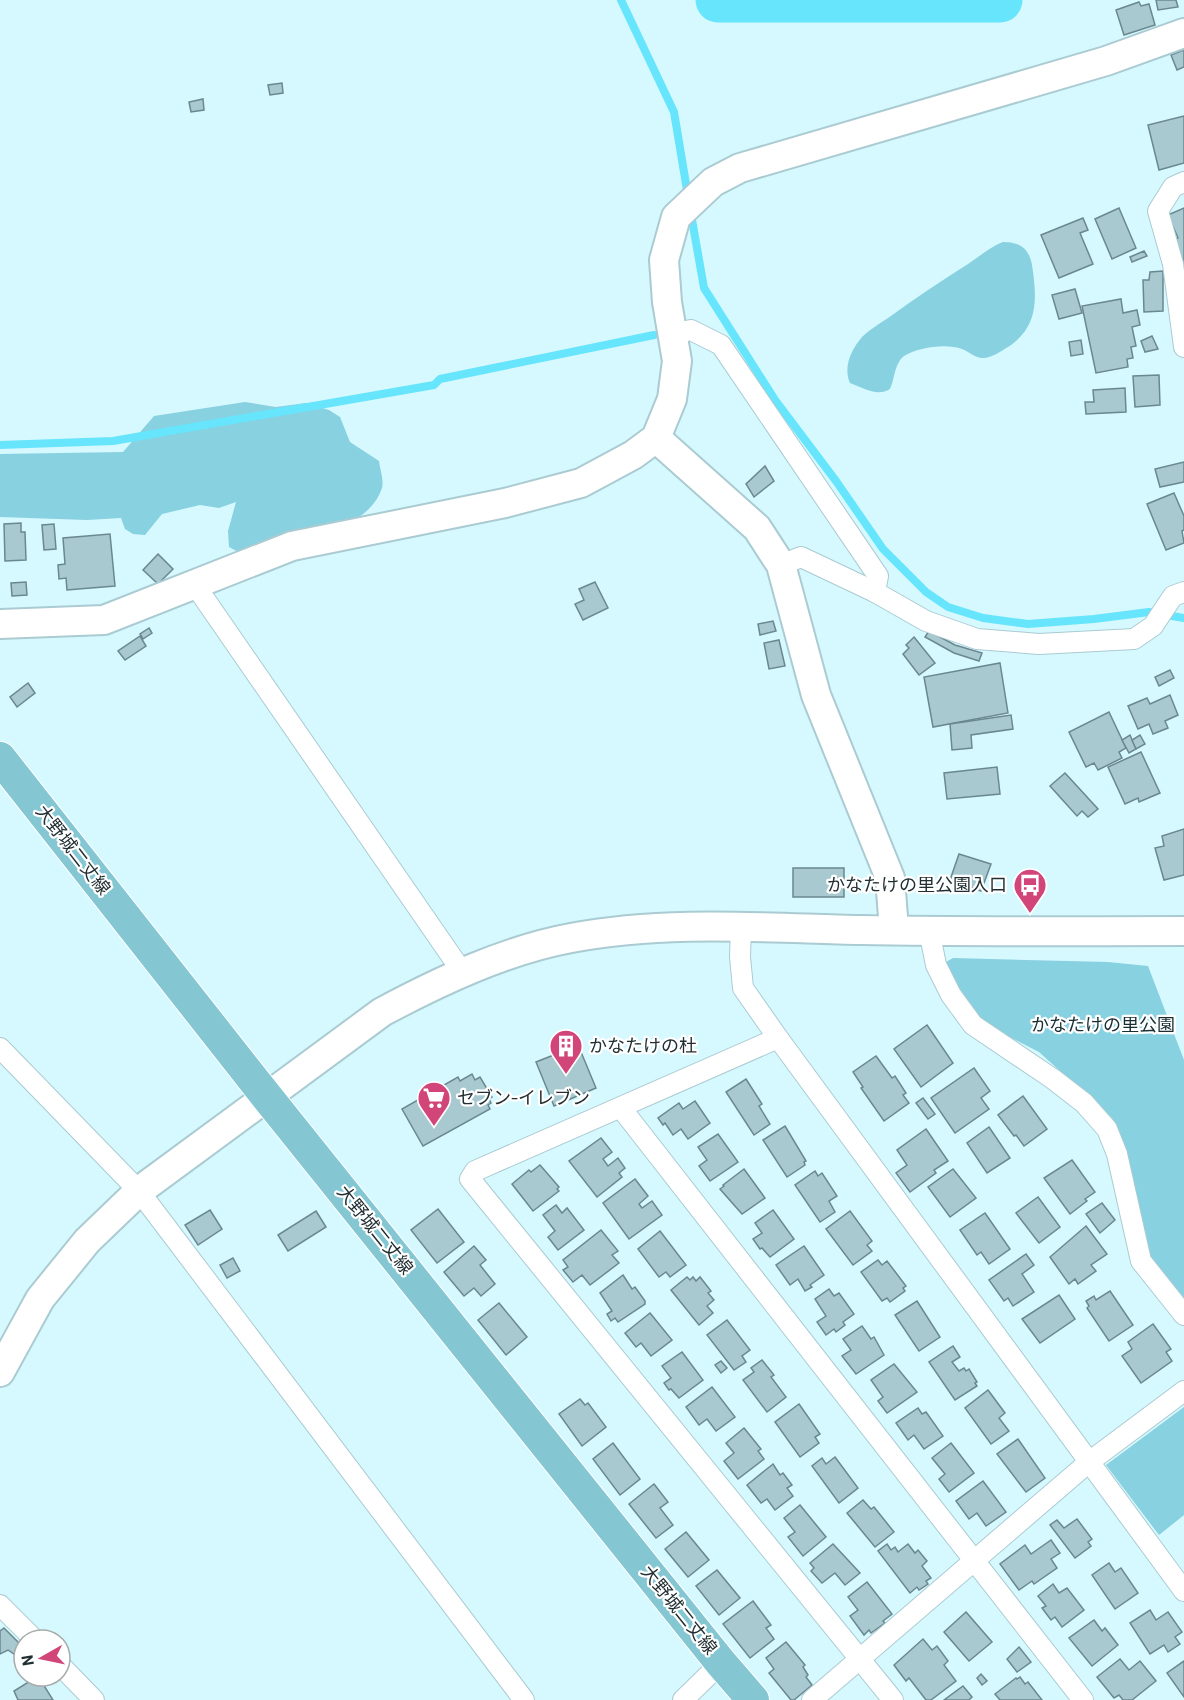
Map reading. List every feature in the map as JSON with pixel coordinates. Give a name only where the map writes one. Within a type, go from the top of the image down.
[{"type":"main road","name":"大野城二丈線","points":[[0,758],[267,1097],[753,1700]]},
{"type":"street","points":[[0,624],[104,620],[292,546],[505,503],[581,483],[633,456],[656,438],[672,399],[677,361],[667,302],[664,260],[676,217],[713,182],[740,168],[1106,61],[1184,33]]},
{"type":"street","points":[[1184,182],[1173,187],[1158,211],[1173,264],[1184,347]]},
{"type":"street","points":[[672,334],[691,330],[721,345],[878,576],[875,592]]},
{"type":"street","points":[[656,438],[757,528],[781,565],[816,695],[890,878],[894,930]]},
{"type":"street","points":[[781,565],[801,557],[875,592],[926,621],[977,639],[1039,644],[1134,639],[1153,626],[1178,594]]},
{"type":"street","points":[[195,585],[463,973]]},
{"type":"street","points":[[0,1372],[40,1299],[87,1240],[139,1191],[382,1012],[422,990],[513,954],[569,939],[623,930],[681,927],[1184,931]]},
{"type":"street","points":[[741,927],[740,957],[744,988],[778,1038],[1184,1591]]},
{"type":"street","points":[[929,930],[936,965],[951,995],[973,1025],[1061,1085],[1084,1103],[1107,1129],[1118,1154],[1141,1261],[1184,1316]]},
{"type":"street","points":[[778,1038],[475,1171],[470,1179],[893,1700]]},
{"type":"street","points":[[0,1048],[139,1191],[524,1700]]},
{"type":"street","points":[[621,1108],[1083,1700]]},
{"type":"street","points":[[812,1700],[1089,1462],[1184,1391]]},
{"type":"street","points":[[0,1605],[23,1628]]},
{"type":"street","points":[[683,1700],[721,1663]]},
{"type":"street","points":[[72,1677],[94,1700]]},
{"type":"green space","points":[[1003,242],[1014,243],[1026,250],[1032,265],[1035,289],[1034,311],[1026,330],[1018,339],[993,356],[986,358],[977,357],[962,349],[949,346],[917,350],[901,359],[896,367],[890,389],[885,391],[870,391],[850,383],[847,371],[849,359],[854,347],[865,334],[989,249]]},
{"type":"green space","points":[[245,402],[276,407],[306,403],[329,410],[340,417],[350,442],[379,461],[382,488],[373,504],[360,517],[322,535],[242,554],[229,547],[228,531],[236,502],[219,508],[200,505],[162,514],[145,535],[133,534],[125,529],[121,518],[87,520],[0,517],[0,454],[123,452],[154,416]]},
{"type":"green space","name":"かなたけの里公園","points":[[953,958],[1108,962],[1148,966],[1184,1060],[1184,1305],[1150,1259],[1124,1144],[1112,1118],[1039,1052],[978,1021],[945,971],[944,963]]},
{"type":"green space","points":[[1184,1407],[1184,1515],[1159,1535],[1106,1465]]},
{"type":"building","points":[[1156,0],[1176,0],[1178,7],[1158,10]]},
{"type":"building","points":[[1139,2],[1141,6],[1149,4],[1155,25],[1124,35],[1116,10]]},
{"type":"building","points":[[1184,50],[1184,67],[1177,70],[1171,55]]},
{"type":"building","points":[[282,83],[283,93],[270,95],[268,85]]},
{"type":"building","points":[[203,99],[204,110],[191,112],[189,102]]},
{"type":"building","points":[[1184,116],[1184,163],[1159,170],[1148,125]]},
{"type":"building","points":[[1119,208],[1136,248],[1112,259],[1095,219]]},
{"type":"building","points":[[1184,208],[1184,263],[1181,264],[1172,241],[1178,238],[1168,215]]},
{"type":"building","points":[[1083,218],[1088,230],[1080,233],[1093,264],[1059,278],[1041,235]]},
{"type":"building","points":[[1144,251],[1147,256],[1132,262],[1130,257]]},
{"type":"building","points":[[1163,271],[1163,311],[1144,312],[1143,280],[1149,280],[1150,272]]},
{"type":"building","points":[[1075,289],[1082,313],[1059,319],[1052,295]]},
{"type":"building","points":[[1121,299],[1123,313],[1137,310],[1140,325],[1132,327],[1136,346],[1131,347],[1133,358],[1127,359],[1128,367],[1096,373],[1082,306]]},
{"type":"building","points":[[1152,336],[1158,349],[1145,352],[1141,341]]},
{"type":"building","points":[[1081,340],[1083,354],[1071,356],[1069,342]]},
{"type":"building","points":[[1159,375],[1160,405],[1135,407],[1133,376]]},
{"type":"building","points":[[1125,388],[1126,412],[1086,414],[1085,402],[1094,402],[1093,390]]},
{"type":"building","points":[[1184,462],[1184,482],[1160,487],[1155,469]]},
{"type":"building","points":[[765,466],[774,481],[754,497],[746,484]]},
{"type":"building","points":[[1174,493],[1184,516],[1184,530],[1182,531],[1184,543],[1166,550],[1147,504]]},
{"type":"building","points":[[21,523],[21,532],[25,532],[26,560],[5,561],[4,524]]},
{"type":"building","points":[[54,524],[56,549],[44,550],[42,525]]},
{"type":"building","points":[[110,534],[115,586],[67,590],[66,578],[59,579],[58,565],[65,564],[63,538]]},
{"type":"building","points":[[158,554],[173,569],[158,584],[143,570]]},
{"type":"building","points":[[26,582],[27,595],[12,596],[11,583]]},
{"type":"building","points":[[595,582],[608,608],[583,620],[575,604],[584,600],[579,589]]},
{"type":"building","points":[[773,621],[776,631],[760,635],[758,624]]},
{"type":"building","points":[[149,628],[152,633],[143,639],[140,634]]},
{"type":"building","points":[[929,631],[955,645],[982,653],[979,661],[954,653],[925,637]]},
{"type":"building","points":[[140,636],[146,646],[125,660],[118,651]]},
{"type":"building","points":[[914,637],[935,663],[919,675],[903,654],[909,648],[906,645]]},
{"type":"building","points":[[779,640],[785,666],[769,669],[764,643]]},
{"type":"building","points":[[1000,663],[1008,713],[933,727],[924,677]]},
{"type":"building","points":[[1170,670],[1174,678],[1159,686],[1155,677]]},
{"type":"building","points":[[28,683],[35,693],[17,707],[10,697]]},
{"type":"building","points":[[1170,695],[1178,715],[1165,721],[1168,728],[1153,734],[1149,724],[1138,729],[1128,706],[1147,698],[1150,704]]},
{"type":"building","points":[[1109,712],[1126,748],[1119,752],[1122,758],[1098,770],[1094,763],[1086,767],[1069,732]]},
{"type":"building","points":[[1011,715],[1013,729],[971,735],[972,748],[952,750],[950,724]]},
{"type":"building","points":[[1130,735],[1136,749],[1129,753],[1122,740]]},
{"type":"building","points":[[1140,735],[1145,744],[1136,749],[1132,740]]},
{"type":"building","points":[[1141,752],[1160,793],[1139,802],[1138,798],[1125,804],[1108,767]]},
{"type":"building","points":[[997,767],[1000,794],[947,799],[944,773]]},
{"type":"building","points":[[1065,773],[1098,809],[1088,817],[1082,811],[1077,816],[1050,786]]},
{"type":"building","points":[[1184,829],[1184,875],[1164,880],[1155,848],[1164,846],[1162,836]]},
{"type":"building","points":[[959,854],[991,864],[981,891],[950,880]]},
{"type":"building","points":[[793,868],[844,868],[844,897],[793,897]]},
{"type":"building","points":[[927,1025],[953,1063],[921,1087],[894,1049]]},
{"type":"building","name":"かなたけの杜","points":[[574,1047],[577,1054],[581,1052],[596,1088],[554,1106],[536,1062]]},
{"type":"building","points":[[876,1056],[892,1078],[895,1076],[906,1093],[903,1095],[909,1103],[884,1121],[853,1072]]},
{"type":"building","points":[[974,1068],[990,1091],[981,1098],[989,1109],[955,1133],[931,1098]]},
{"type":"building","name":"セブン-イレブン","points":[[472,1074],[475,1080],[480,1077],[492,1097],[488,1105],[490,1109],[423,1146],[402,1109],[458,1077],[460,1081]]},
{"type":"building","points":[[746,1079],[762,1104],[759,1106],[770,1124],[754,1135],[726,1092]]},
{"type":"building","points":[[1023,1096],[1047,1129],[1024,1146],[998,1115]]},
{"type":"building","points":[[923,1098],[935,1114],[928,1119],[916,1103]]},
{"type":"building","points":[[695,1101],[710,1123],[688,1139],[681,1129],[673,1135],[665,1123],[663,1125],[658,1118],[679,1103],[683,1109]]},
{"type":"building","points":[[785,1126],[806,1161],[805,1165],[787,1177],[763,1140]]},
{"type":"building","points":[[989,1127],[1010,1158],[987,1173],[967,1143]]},
{"type":"building","points":[[926,1129],[948,1161],[934,1170],[936,1173],[910,1192],[896,1173],[907,1165],[897,1150]]},
{"type":"building","points":[[718,1134],[738,1162],[710,1181],[699,1166],[707,1160],[698,1147]]},
{"type":"building","points":[[601,1138],[612,1152],[603,1159],[608,1166],[618,1158],[625,1168],[619,1173],[622,1177],[597,1197],[569,1161]]},
{"type":"building","points":[[1072,1160],[1095,1192],[1070,1214],[1044,1178]]},
{"type":"building","points":[[540,1165],[559,1187],[557,1189],[559,1191],[533,1211],[512,1184],[529,1170],[531,1172]]},
{"type":"building","points":[[744,1169],[765,1198],[742,1214],[720,1189]]},
{"type":"building","points":[[953,1169],[976,1198],[950,1217],[928,1187]]},
{"type":"building","points":[[815,1171],[818,1176],[822,1173],[837,1196],[829,1201],[835,1212],[820,1222],[795,1185]]},
{"type":"building","points":[[635,1179],[648,1196],[639,1204],[642,1208],[652,1201],[662,1215],[629,1239],[603,1203]]},
{"type":"building","points":[[1038,1197],[1060,1227],[1039,1243],[1016,1213]]},
{"type":"building","points":[[1102,1203],[1115,1220],[1100,1233],[1086,1214]]},
{"type":"building","points":[[556,1205],[562,1213],[567,1208],[584,1230],[558,1250],[548,1237],[555,1231],[543,1215]]},
{"type":"building","points":[[438,1209],[464,1242],[437,1263],[411,1230]]},
{"type":"building","points":[[210,1210],[222,1229],[198,1245],[185,1225]]},
{"type":"building","points":[[773,1210],[794,1239],[770,1257],[753,1239],[762,1233],[755,1223]]},
{"type":"building","points":[[316,1211],[326,1227],[288,1251],[278,1235]]},
{"type":"building","points":[[850,1211],[872,1241],[867,1245],[872,1251],[853,1265],[826,1229]]},
{"type":"building","points":[[985,1213],[1010,1249],[989,1264],[981,1252],[977,1255],[960,1230]]},
{"type":"building","points":[[1086,1226],[1107,1254],[1091,1265],[1096,1271],[1078,1284],[1075,1279],[1069,1284],[1050,1257]]},
{"type":"building","points":[[601,1230],[618,1251],[612,1255],[619,1263],[590,1285],[582,1275],[573,1282],[563,1270],[568,1267],[563,1260]]},
{"type":"building","points":[[660,1231],[686,1265],[670,1277],[666,1272],[659,1277],[638,1249]]},
{"type":"building","points":[[474,1246],[486,1260],[480,1265],[495,1284],[481,1296],[474,1288],[464,1296],[444,1272]]},
{"type":"building","points":[[804,1246],[824,1275],[805,1291],[798,1279],[790,1285],[776,1265]]},
{"type":"building","points":[[1026,1254],[1034,1265],[1022,1274],[1034,1292],[1013,1306],[1008,1298],[1004,1301],[989,1280]]},
{"type":"building","points":[[233,1258],[240,1271],[227,1278],[220,1265]]},
{"type":"building","points":[[878,1260],[882,1265],[887,1261],[906,1286],[903,1288],[905,1291],[890,1302],[887,1298],[882,1301],[861,1272]]},
{"type":"building","points":[[623,1275],[632,1289],[635,1287],[645,1304],[618,1322],[615,1318],[611,1321],[607,1314],[612,1311],[600,1293]]},
{"type":"building","points":[[687,1277],[690,1280],[693,1277],[696,1281],[700,1277],[711,1291],[708,1293],[714,1300],[707,1306],[713,1313],[699,1325],[671,1290]]},
{"type":"building","points":[[829,1289],[834,1296],[839,1293],[854,1314],[843,1322],[845,1325],[836,1332],[834,1329],[826,1335],[817,1322],[826,1316],[815,1299]]},
{"type":"building","points":[[1110,1291],[1133,1325],[1109,1341],[1087,1308],[1089,1306],[1086,1301],[1094,1296],[1096,1300]]},
{"type":"building","points":[[1059,1295],[1075,1319],[1040,1343],[1022,1319]]},
{"type":"building","points":[[917,1301],[940,1337],[919,1351],[895,1315]]},
{"type":"building","points":[[499,1303],[527,1337],[506,1355],[478,1320]]},
{"type":"building","points":[[650,1313],[672,1340],[651,1356],[641,1343],[636,1347],[625,1333]]},
{"type":"building","points":[[727,1320],[750,1350],[742,1356],[746,1362],[734,1370],[707,1335]]},
{"type":"building","points":[[1153,1324],[1171,1349],[1166,1352],[1172,1361],[1141,1383],[1122,1356],[1132,1349],[1128,1342]]},
{"type":"building","points":[[862,1326],[871,1339],[874,1337],[884,1355],[856,1374],[842,1356],[851,1350],[843,1339]]},
{"type":"building","points":[[953,1346],[960,1357],[952,1362],[959,1371],[964,1368],[966,1371],[969,1369],[977,1382],[975,1383],[977,1386],[955,1400],[929,1362]]},
{"type":"building","points":[[682,1352],[703,1380],[679,1398],[664,1383],[671,1378],[662,1366]]},
{"type":"building","points":[[762,1360],[774,1375],[771,1377],[786,1397],[767,1412],[743,1380],[754,1372],[751,1368]]},
{"type":"building","points":[[721,1361],[727,1368],[721,1373],[715,1365]]},
{"type":"building","points":[[894,1364],[917,1392],[887,1413],[878,1401],[883,1397],[871,1380]]},
{"type":"building","points":[[712,1387],[735,1417],[716,1431],[707,1419],[699,1425],[686,1407]]},
{"type":"building","points":[[988,1390],[1005,1413],[999,1418],[1009,1431],[991,1444],[965,1408]]},
{"type":"building","points":[[580,1399],[585,1405],[588,1403],[606,1427],[582,1446],[559,1414]]},
{"type":"building","points":[[799,1404],[820,1434],[815,1437],[819,1443],[800,1457],[775,1422]]},
{"type":"building","points":[[918,1408],[922,1414],[926,1412],[943,1436],[924,1449],[914,1435],[908,1440],[896,1423]]},
{"type":"building","points":[[744,1428],[761,1449],[758,1451],[764,1459],[738,1479],[724,1461],[734,1453],[726,1443]]},
{"type":"building","points":[[1018,1439],[1045,1478],[1026,1492],[997,1454]]},
{"type":"building","points":[[613,1443],[640,1479],[620,1495],[593,1459]]},
{"type":"building","points":[[951,1443],[974,1473],[949,1492],[939,1479],[945,1474],[932,1458]]},
{"type":"building","points":[[835,1457],[858,1488],[839,1503],[812,1466],[822,1458],[826,1464]]},
{"type":"building","points":[[773,1464],[780,1475],[783,1473],[792,1485],[787,1488],[793,1496],[775,1510],[767,1499],[761,1503],[747,1485]]},
{"type":"building","points":[[983,1481],[1006,1512],[986,1526],[977,1513],[969,1519],[956,1501]]},
{"type":"building","points":[[654,1484],[668,1502],[660,1508],[673,1525],[656,1538],[629,1504]]},
{"type":"building","points":[[863,1500],[871,1509],[874,1507],[894,1532],[875,1547],[847,1513]]},
{"type":"building","points":[[800,1505],[826,1537],[803,1556],[788,1537],[795,1532],[784,1518]]},
{"type":"building","points":[[1077,1519],[1092,1539],[1088,1542],[1091,1546],[1075,1558],[1050,1525],[1057,1520],[1064,1528]]},
{"type":"building","points":[[686,1532],[709,1560],[688,1577],[665,1549]]},
{"type":"building","points":[[1051,1540],[1060,1553],[1051,1559],[1057,1568],[1034,1584],[1032,1581],[1019,1590],[1000,1564],[1025,1545],[1031,1554]]},
{"type":"building","points":[[833,1544],[860,1573],[845,1585],[835,1573],[822,1583],[811,1571],[814,1568],[810,1563]]},
{"type":"building","points":[[887,1544],[891,1550],[895,1547],[898,1552],[908,1544],[915,1553],[918,1550],[927,1561],[922,1566],[931,1578],[926,1581],[928,1584],[919,1590],[917,1587],[910,1593],[878,1551]]},
{"type":"building","points":[[1109,1563],[1115,1572],[1121,1568],[1138,1593],[1115,1609],[1092,1575]]},
{"type":"building","points":[[717,1570],[740,1598],[719,1615],[696,1586]]},
{"type":"building","points":[[867,1582],[892,1614],[883,1621],[885,1623],[871,1633],[869,1630],[864,1635],[850,1616],[858,1610],[848,1597]]},
{"type":"building","points":[[1053,1584],[1059,1593],[1067,1588],[1084,1610],[1062,1627],[1055,1617],[1051,1620],[1042,1608],[1046,1606],[1038,1596]]},
{"type":"building","points":[[753,1601],[771,1625],[766,1628],[774,1639],[750,1658],[723,1624]]},
{"type":"building","points":[[1150,1610],[1156,1620],[1168,1612],[1182,1632],[1175,1637],[1180,1644],[1168,1652],[1164,1645],[1150,1654],[1130,1623]]},
{"type":"building","points":[[966,1612],[992,1642],[969,1661],[944,1632]]},
{"type":"building","points":[[1094,1620],[1102,1631],[1105,1628],[1118,1645],[1092,1666],[1069,1638]]},
{"type":"building","points":[[4,1628],[12,1636],[12,1653],[8,1650],[0,1654],[0,1631]]},
{"type":"building","points":[[923,1639],[932,1650],[937,1646],[948,1661],[944,1665],[956,1681],[931,1700],[926,1700],[909,1678],[906,1681],[894,1665]]},
{"type":"building","points":[[786,1642],[805,1665],[803,1667],[808,1675],[806,1677],[812,1685],[794,1700],[791,1700],[769,1673],[774,1669],[766,1658]]},
{"type":"building","points":[[1019,1647],[1031,1662],[1017,1672],[1007,1659]]},
{"type":"building","points":[[1120,1659],[1129,1670],[1140,1661],[1156,1681],[1132,1700],[1123,1700],[1119,1695],[1114,1698],[1097,1677]]},
{"type":"building","points":[[1184,1661],[1184,1697],[1167,1673]]},
{"type":"building","points":[[981,1674],[987,1681],[982,1685],[977,1678]]},
{"type":"building","points":[[1020,1677],[1025,1684],[1028,1682],[1042,1700],[1000,1700],[995,1694]]},
{"type":"building","points":[[963,1686],[972,1697],[969,1700],[944,1700]]},
{"type":"building","points":[[19,1688],[46,1688],[53,1700],[18,1700],[14,1691]]},
{"type":"waterway","points":[[621,0],[674,112],[688,196]]},
{"type":"waterway","points":[[718,0],[1000,0]]},
{"type":"waterway","points":[[691,214],[704,288],[775,400],[836,481],[883,549],[926,592],[948,607],[983,618],[1028,624],[1149,612],[1184,618]]},
{"type":"waterway","points":[[0,445],[113,441],[434,385],[440,379],[654,335]]},
{"type":"place","name":"かなたけの里公園入口","points":[[1030,914]]},
{"type":"place","name":"かなたけの杜","points":[[566,1075]]},
{"type":"place","name":"セブン-イレブン","points":[[434,1127]]}]
